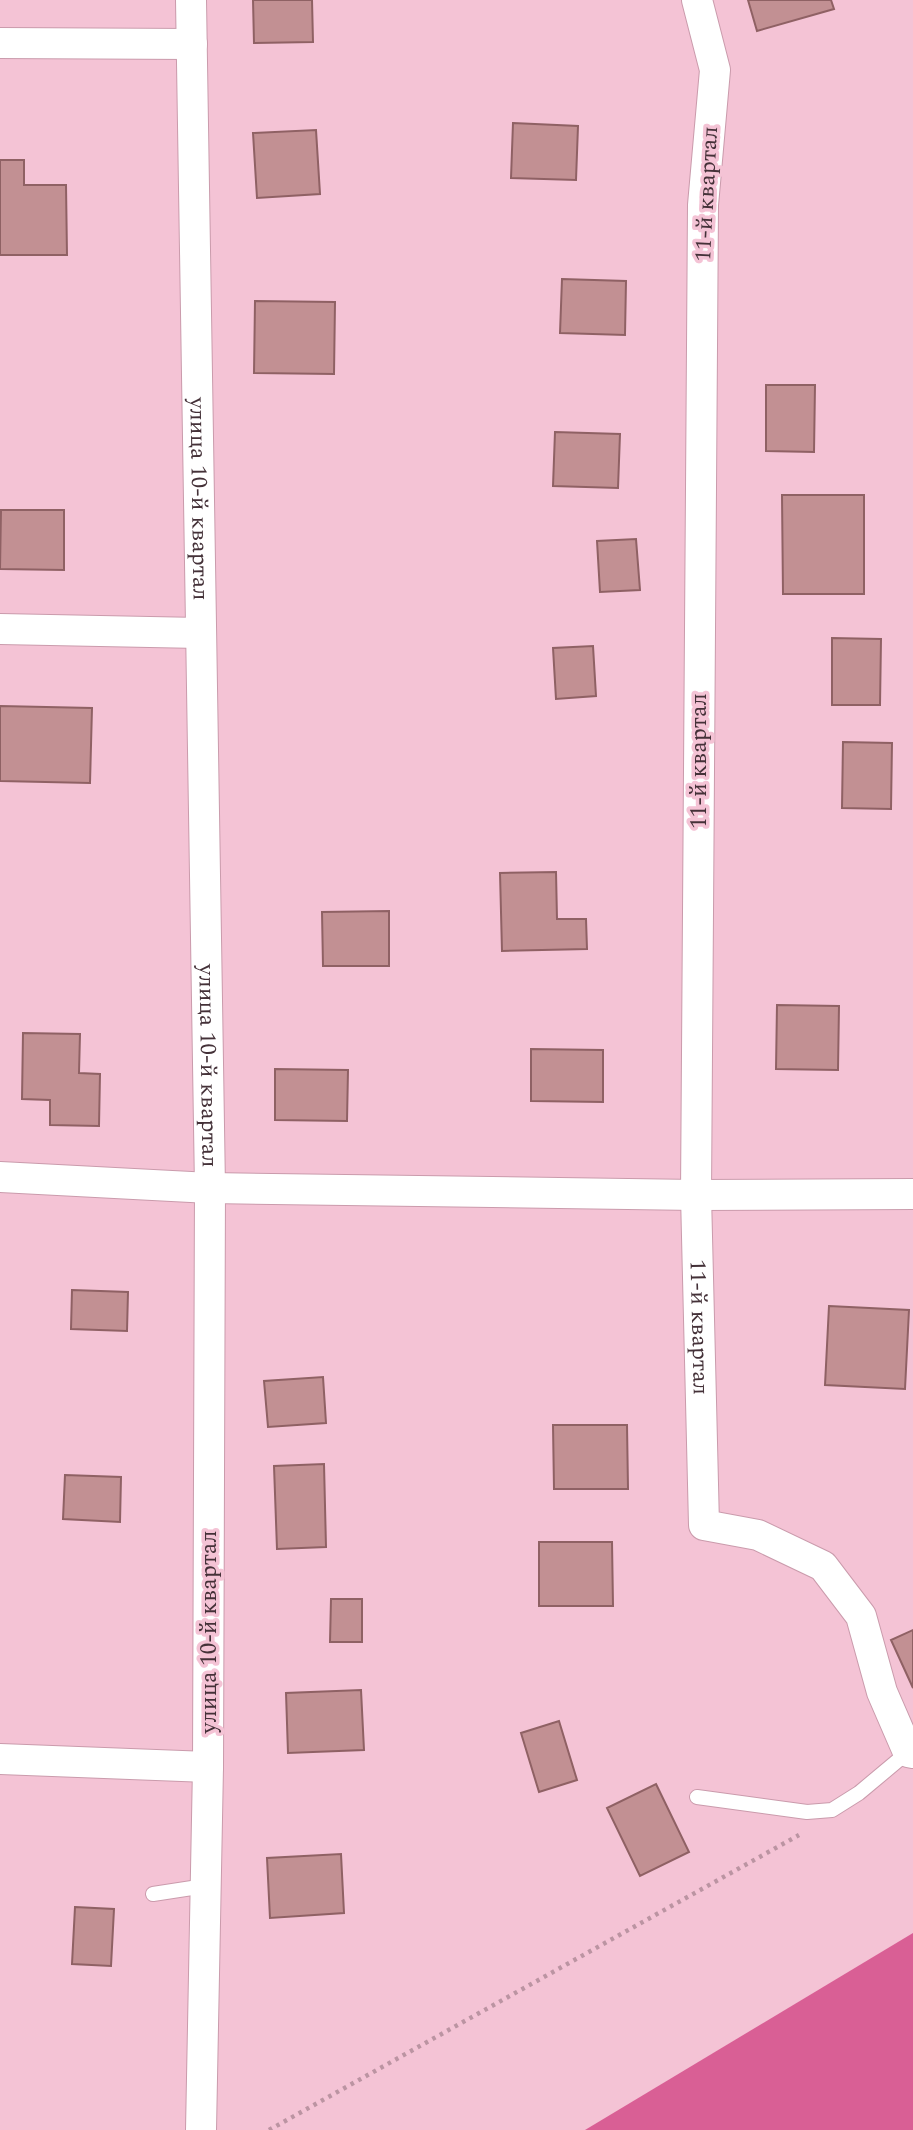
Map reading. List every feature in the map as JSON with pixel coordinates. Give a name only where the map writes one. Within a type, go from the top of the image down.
[{"type":"street","name":"улица 10-й квартал","points":[[191,0],[210,1188],[208,1767],[201,2130]]},
{"type":"street","name":"11-й квартал","points":[[697,0],[715,69],[704,205],[696,1195],[704,1525],[758,1535],[823,1566],[861,1616],[883,1692],[910,1753]]},
{"type":"street","points":[[0,43],[192,44]]},
{"type":"street","points":[[0,629],[200,633]]},
{"type":"street","points":[[0,1177],[210,1188],[696,1195],[913,1194]]},
{"type":"street","points":[[0,1759],[208,1767]]},
{"type":"lane","points":[[697,1797],[807,1812],[832,1810],[859,1793],[910,1753]]},
{"type":"lane","points":[[153,1894],[205,1886]]},
{"type":"path","points":[[269,2130],[804,1832]]},
{"type":"shaded area","points":[[913,1933],[913,2130],[585,2130]]},
{"type":"building","points":[[253,0],[312,0],[313,42],[254,43]]},
{"type":"building","points":[[748,0],[831,0],[834,9],[757,31]]},
{"type":"building","points":[[513,123],[578,126],[576,180],[511,178]]},
{"type":"building","points":[[316,130],[320,194],[257,198],[253,133]]},
{"type":"building","points":[[0,160],[24,160],[24,185],[66,185],[67,255],[0,255]]},
{"type":"building","points":[[562,279],[626,281],[625,335],[560,333]]},
{"type":"building","points":[[255,301],[335,302],[334,374],[254,373]]},
{"type":"building","points":[[766,385],[815,385],[814,452],[766,451]]},
{"type":"building","points":[[555,432],[620,434],[618,488],[553,486]]},
{"type":"building","points":[[782,495],[864,495],[864,594],[783,594]]},
{"type":"building","points":[[1,510],[64,510],[64,570],[0,569]]},
{"type":"building","points":[[636,539],[640,590],[600,592],[597,541]]},
{"type":"building","points":[[832,638],[881,639],[880,705],[832,705]]},
{"type":"building","points":[[593,646],[596,696],[556,699],[553,648]]},
{"type":"building","points":[[0,706],[92,708],[90,783],[0,781]]},
{"type":"building","points":[[843,742],[892,743],[891,809],[842,808]]},
{"type":"building","points":[[556,872],[557,919],[586,919],[587,949],[502,951],[500,873]]},
{"type":"building","points":[[389,911],[389,966],[323,966],[322,912]]},
{"type":"building","points":[[777,1005],[839,1006],[838,1070],[776,1069]]},
{"type":"building","points":[[23,1033],[80,1034],[79,1073],[100,1074],[99,1126],[50,1125],[50,1100],[22,1099]]},
{"type":"building","points":[[531,1049],[603,1050],[603,1102],[531,1101]]},
{"type":"building","points":[[275,1069],[348,1070],[347,1121],[275,1120]]},
{"type":"building","points":[[72,1290],[128,1292],[127,1331],[71,1329]]},
{"type":"building","points":[[829,1306],[909,1310],[905,1389],[825,1385]]},
{"type":"building","points":[[323,1377],[326,1423],[268,1427],[264,1381]]},
{"type":"building","points":[[553,1425],[627,1425],[628,1489],[554,1489]]},
{"type":"building","points":[[324,1464],[326,1547],[277,1549],[274,1466]]},
{"type":"building","points":[[65,1475],[121,1477],[120,1522],[63,1519]]},
{"type":"building","points":[[539,1542],[612,1542],[613,1606],[539,1606]]},
{"type":"building","points":[[331,1599],[362,1599],[362,1642],[330,1642]]},
{"type":"building","points":[[913,1630],[913,1688],[891,1640]]},
{"type":"building","points":[[361,1690],[364,1750],[288,1753],[286,1693]]},
{"type":"building","points":[[559,1721],[577,1780],[539,1792],[521,1733]]},
{"type":"building","points":[[656,1784],[689,1852],[640,1876],[607,1808]]},
{"type":"building","points":[[341,1854],[344,1913],[270,1918],[267,1858]]},
{"type":"building","points":[[75,1907],[114,1909],[111,1966],[72,1964]]}]
